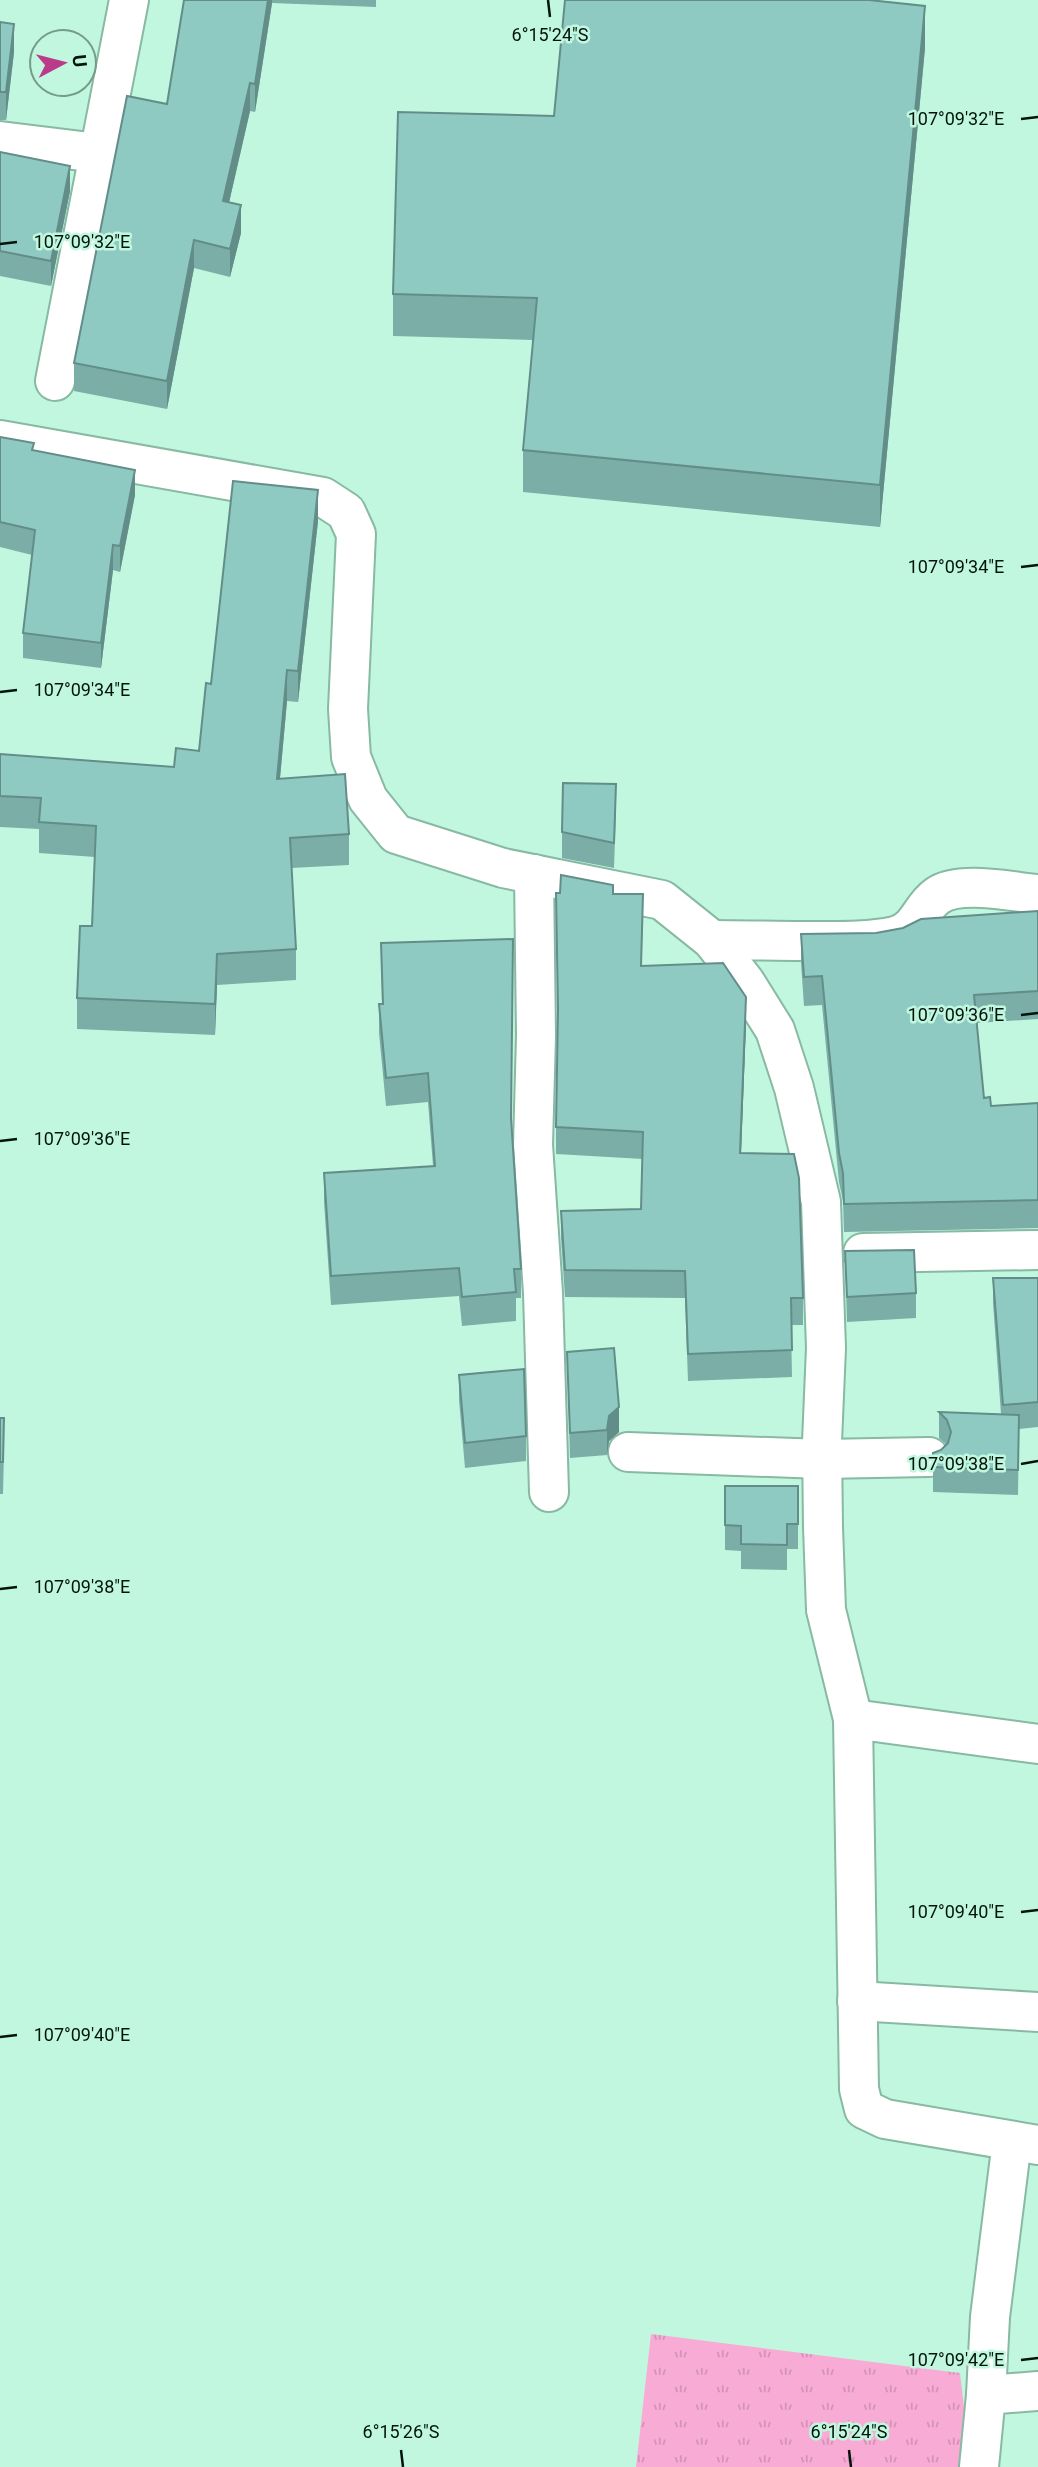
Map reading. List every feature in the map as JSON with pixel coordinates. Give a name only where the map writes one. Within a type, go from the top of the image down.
[{"type":"street","points":[[55,381],[129,0]]},
{"type":"street","points":[[0,141],[98,153]]},
{"type":"street","points":[[0,440],[323,497],[346,512],[356,534],[348,709],[352,757],[368,799],[396,834],[503,868],[662,900],[712,940],[745,982],[775,1030],[794,1088],[821,1202],[826,1348],[822,1459],[826,1611],[853,1719],[859,2089],[864,2109],[885,2119],[1025,2143],[990,2317],[979,2467]]},
{"type":"street","points":[[534,874],[536,1036],[533,1145],[543,1293],[549,1492]]},
{"type":"street","points":[[712,940],[839,941],[881,938],[909,930],[937,896],[951,891],[971,888],[1038,894]]},
{"type":"street","points":[[822,1254],[1038,1250]]},
{"type":"street","points":[[628,1452],[822,1459],[929,1457]]},
{"type":"street","points":[[853,1719],[1038,1744]]},
{"type":"street","points":[[858,2001],[1038,2012]]},
{"type":"street","points":[[986,2395],[1038,2391]]},
{"type":"green space","points":[[651,2334],[960,2373],[971,2467],[636,2467]]},
{"type":"building","points":[[184,0],[268,0],[255,84],[250,83],[223,201],[241,205],[230,249],[194,240],[167,381],[74,363],[127,96],[167,104]]},
{"type":"building","points":[[565,0],[869,0],[925,6],[880,485],[523,450],[537,298],[393,294],[398,112],[554,116]]},
{"type":"building","points":[[0,22],[14,24],[6,92],[0,92]]},
{"type":"building","points":[[0,152],[70,166],[51,261],[0,251]]},
{"type":"building","points":[[0,437],[34,443],[32,450],[135,470],[120,546],[113,545],[101,643],[23,633],[35,530],[0,522]]},
{"type":"building","points":[[233,481],[318,490],[298,671],[287,670],[277,779],[345,774],[349,834],[290,838],[296,949],[217,954],[215,1004],[77,998],[80,926],[92,926],[96,826],[39,822],[41,798],[0,796],[0,754],[174,767],[176,748],[199,751],[206,683],[211,684]]},
{"type":"building","points":[[563,783],[616,784],[614,843],[562,832]]},
{"type":"building","points":[[561,875],[613,885],[613,894],[643,894],[641,966],[723,963],[746,997],[740,1153],[794,1154],[799,1178],[803,1298],[791,1298],[792,1350],[688,1354],[685,1271],[565,1270],[561,1211],[641,1209],[643,1132],[556,1127],[556,893],[560,893]]},
{"type":"building","points":[[1038,911],[1038,991],[974,995],[984,1098],[990,1097],[991,1106],[1038,1103],[1038,1200],[844,1204],[822,976],[804,977],[801,934],[876,933],[903,928],[921,919]]},
{"type":"building","points":[[513,939],[511,1118],[521,1269],[514,1269],[516,1292],[462,1297],[459,1268],[331,1276],[324,1173],[435,1166],[428,1073],[386,1078],[379,1004],[383,1004],[381,943]]},
{"type":"building","points":[[914,1250],[916,1293],[847,1297],[845,1251]]},
{"type":"building","points":[[993,1278],[1038,1278],[1038,1402],[1003,1405]]},
{"type":"building","points":[[614,1348],[619,1407],[609,1416],[607,1430],[570,1433],[567,1352]]},
{"type":"building","points":[[524,1369],[526,1436],[465,1443],[459,1375]]},
{"type":"building","points":[[939,1412],[1019,1415],[1018,1470],[933,1467],[933,1453],[948,1443],[951,1432],[947,1420]]},
{"type":"building","points":[[0,1418],[4,1418],[3,1462],[0,1462]]},
{"type":"building","points":[[725,1486],[798,1486],[798,1524],[787,1524],[787,1545],[741,1544],[741,1526],[725,1525]]}]
